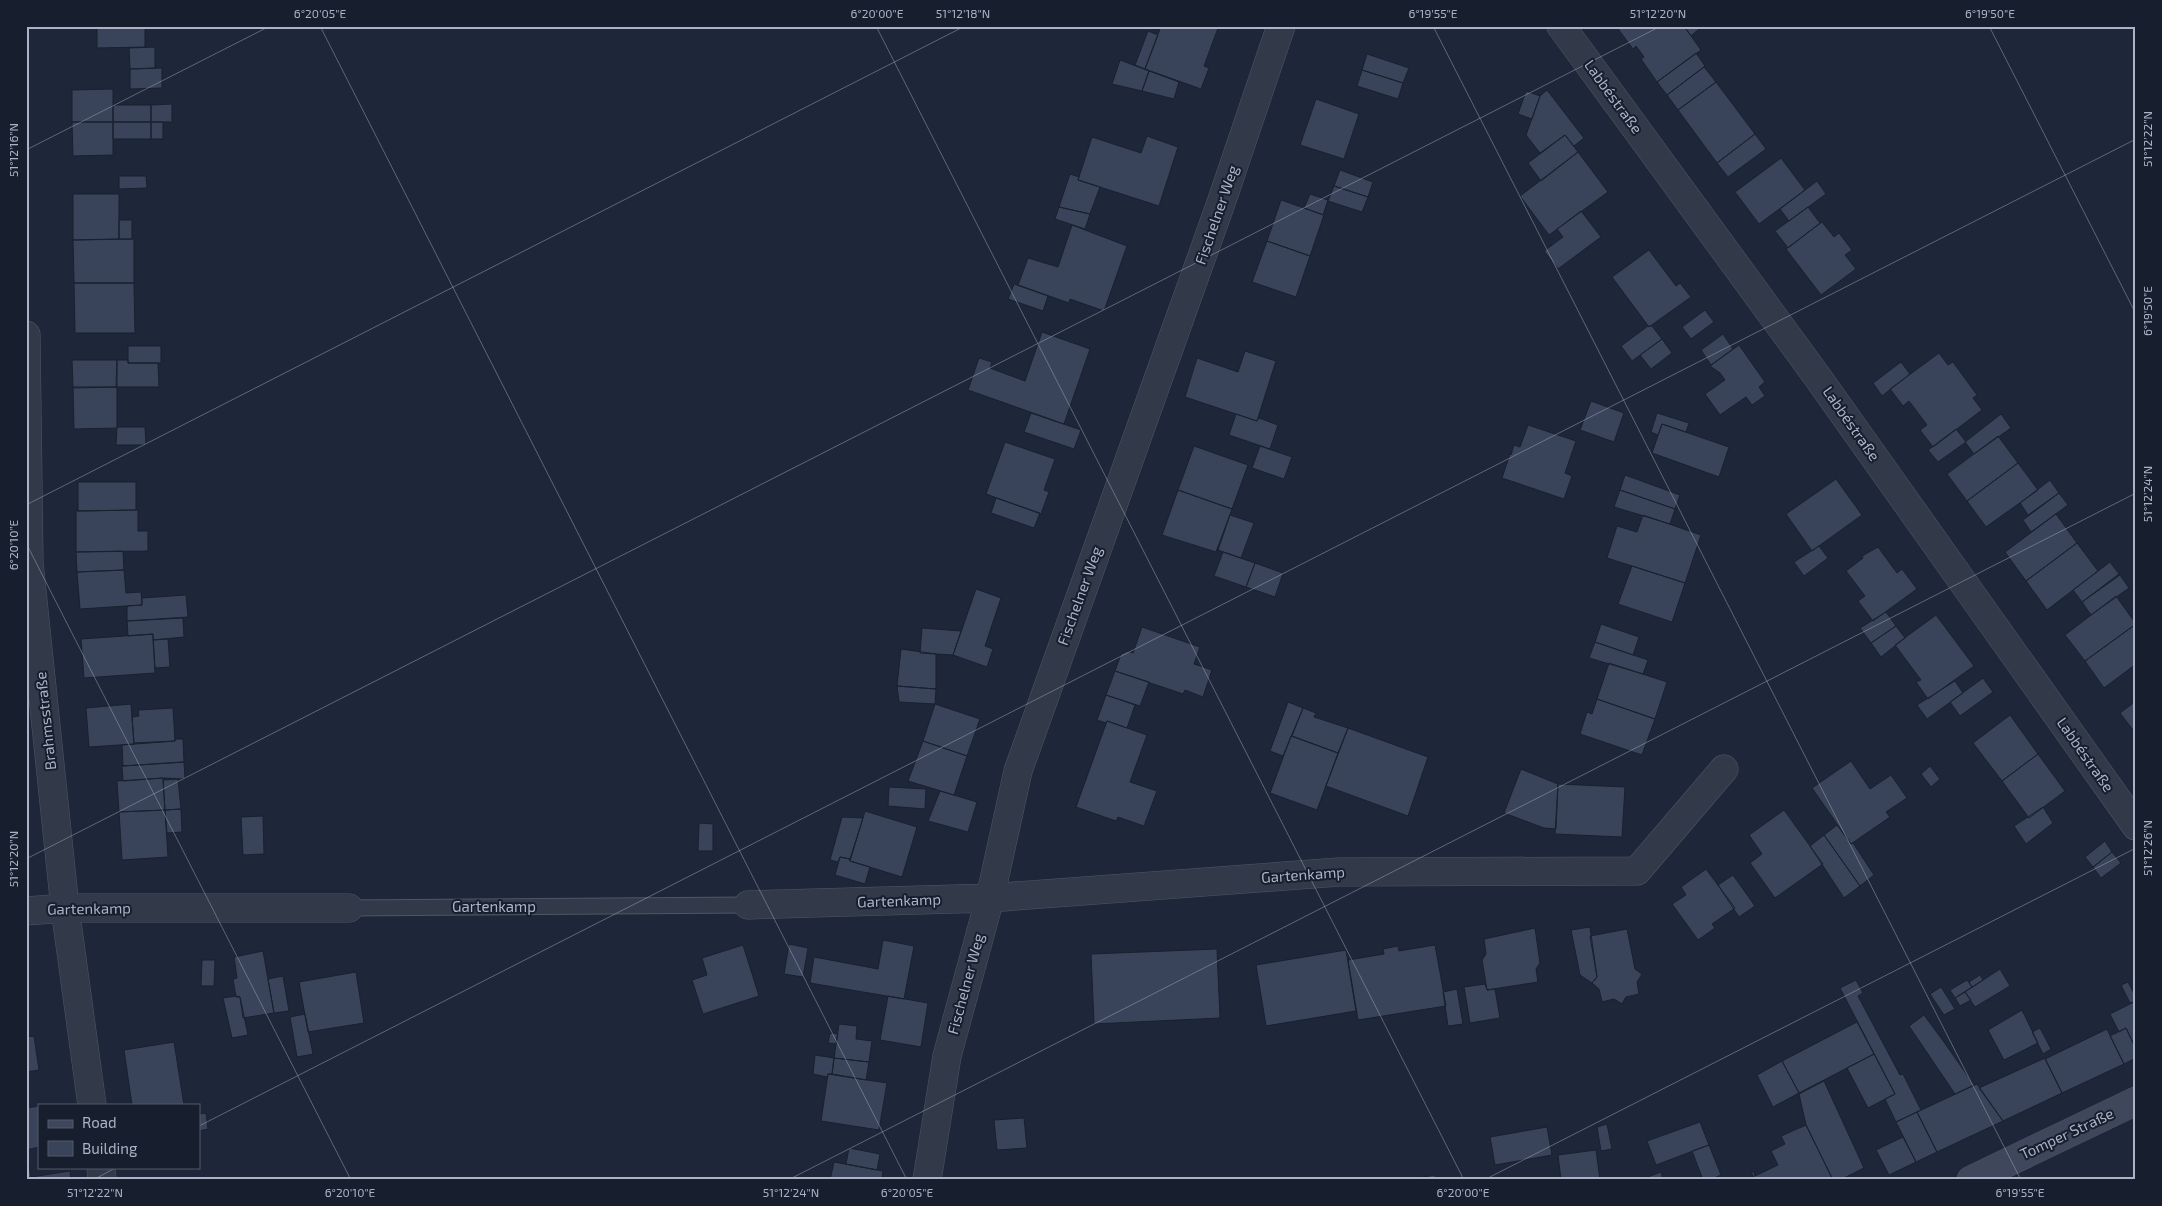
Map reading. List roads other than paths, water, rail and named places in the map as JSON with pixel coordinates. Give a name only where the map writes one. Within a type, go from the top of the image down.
[{"type":"main road","name":"Tomper Straße","points":[[1972,1180],[2136,1101]]},
{"type":"street","name":"Fischelner Weg","points":[[927,1180],[947,1056],[990,898],[1018,771],[1218,213],[1281,26]]},
{"type":"street","name":"Labbéstraße","points":[[1561,26],[1816,375],[2136,826]]},
{"type":"street","name":"Brahmsstraße","points":[[26,335],[29,563],[65,908],[92,1104]]},
{"type":"street","name":"Gartenkamp","points":[[748,905],[990,898],[1340,872],[1637,870],[1724,769]]},
{"type":"street","name":"Gartenkamp","points":[[26,911],[65,908],[349,908]]},
{"type":"lane","name":"Gartenkamp","points":[[349,908],[748,905]]}]
